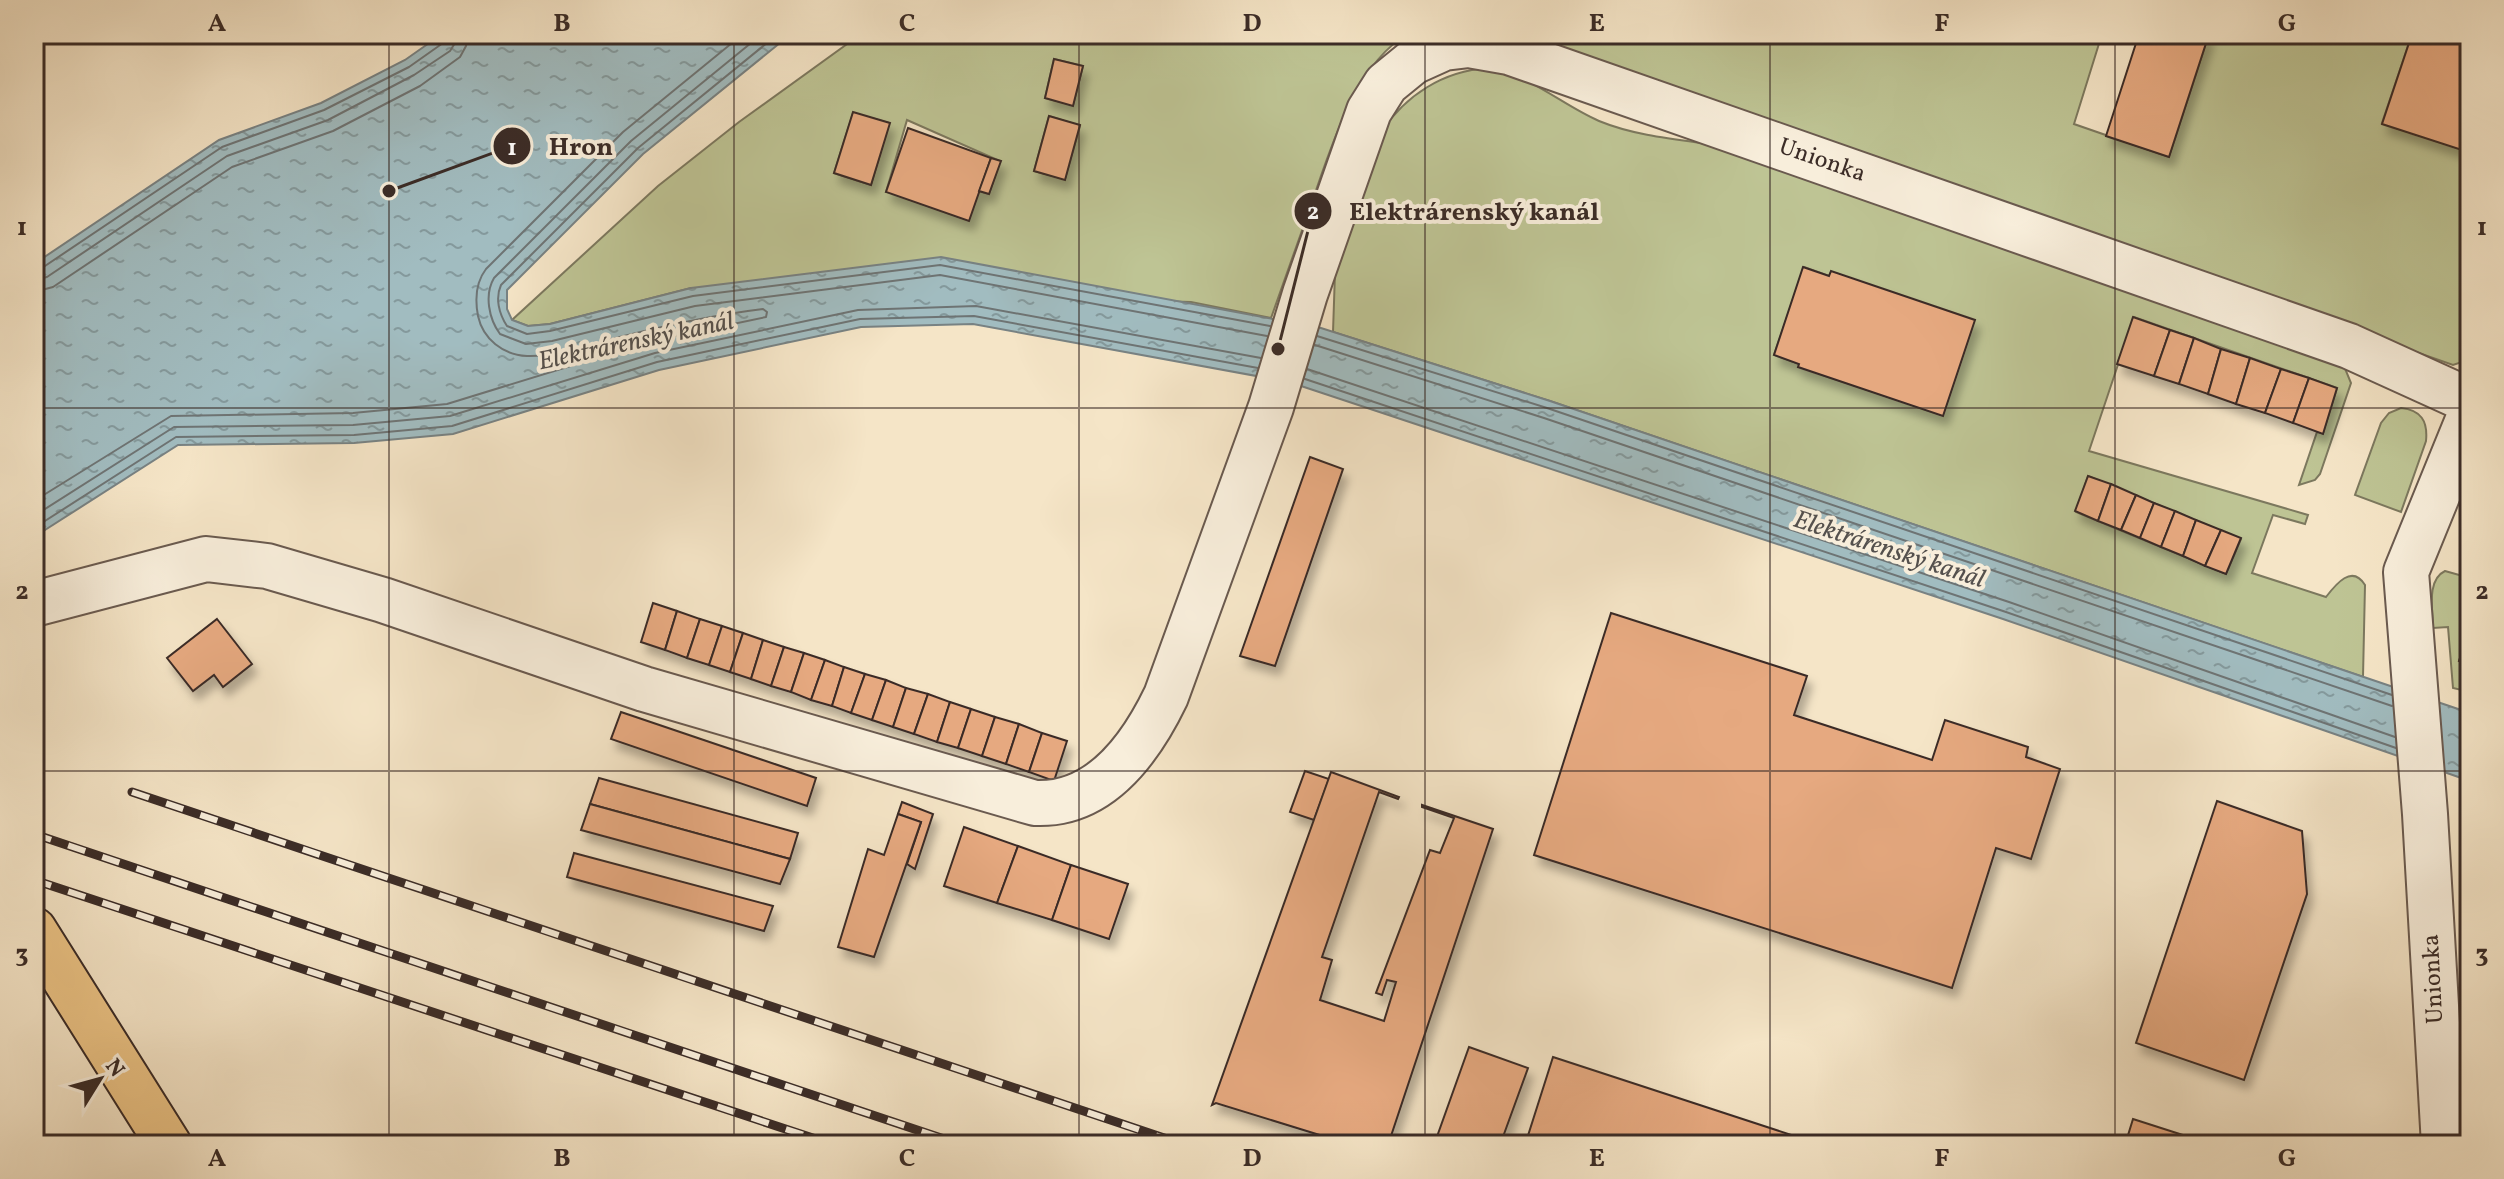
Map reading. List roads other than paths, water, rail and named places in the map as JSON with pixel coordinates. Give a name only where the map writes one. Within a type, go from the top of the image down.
[{"type":"main road","points":[[34,930],[169,1145]]},
{"type":"lane","name":"Unionka","points":[[34,604],[206,559],[267,566],[383,600],[644,689],[1035,803],[1051,804],[1087,791],[1106,780],[1128,758],[1157,716],[1166,696],[1271,407],[1305,294],[1369,111],[1386,84],[1423,57],[1444,48],[1469,45],[1509,52],[2334,340],[2470,401]]},
{"type":"lane","name":"Unionka","points":[[2444,1145],[2425,814],[2406,572],[2470,415]]},
{"type":"water","points":[[442,34],[791,34],[643,154],[507,290],[507,309],[512,320],[528,326],[550,324],[691,288],[941,257],[1321,328],[1550,401],[2470,713],[2470,781],[2003,619],[1289,382],[973,324],[861,327],[659,370],[453,434],[354,443],[178,445],[34,537],[34,264],[219,140],[321,103],[405,60]]},
{"type":"railway","points":[[132,792],[1185,1145]]},
{"type":"railway","points":[[34,834],[962,1145]]},
{"type":"railway","points":[[34,880],[834,1145]]},
{"type":"place","name":"Hron","points":[[389,191]]},
{"type":"place","name":"Elektrárenský kanál","points":[[1278,349]]}]
